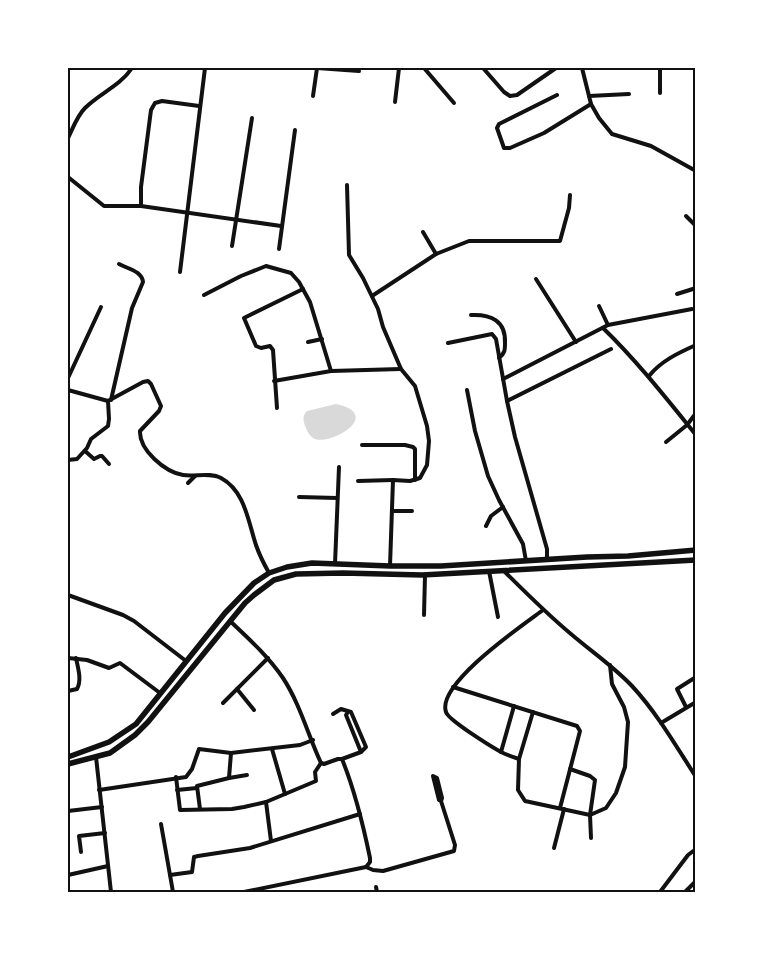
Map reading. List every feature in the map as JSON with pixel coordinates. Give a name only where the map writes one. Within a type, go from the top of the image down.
[{"type":"main road","points":[[68,757],[109,742],[136,724],[240,596],[269,573],[287,567],[312,563],[441,566],[696,550]]},
{"type":"main road","points":[[607,557],[609,566]]},
{"type":"main road","points":[[68,764],[96,758],[110,753],[123,745],[142,728],[245,603],[274,580],[296,574],[425,575],[696,560]]},
{"type":"main road","points":[[240,596],[245,603]]},
{"type":"street","points":[[68,138],[82,112],[94,100],[121,81],[132,68]]},
{"type":"street","points":[[180,272],[205,68]]},
{"type":"street","points":[[313,96],[317,68],[359,70]]},
{"type":"street","points":[[395,102],[399,68]]},
{"type":"street","points":[[424,68],[454,104]]},
{"type":"street","points":[[484,68],[504,92],[510,96],[517,95],[556,68]]},
{"type":"street","points":[[582,68],[591,104],[612,134],[651,146],[696,171]]},
{"type":"street","points":[[660,68],[660,93]]},
{"type":"street","points":[[589,96],[629,94]]},
{"type":"street","points":[[557,95],[499,124],[497,128],[504,148],[510,148],[544,133],[591,104]]},
{"type":"street","points":[[141,206],[141,187],[151,110],[155,103],[162,101],[199,106]]},
{"type":"street","points":[[232,246],[252,118]]},
{"type":"street","points":[[279,248],[295,130]]},
{"type":"street","points":[[68,177],[104,206],[141,206],[281,226]]},
{"type":"street","points":[[347,185],[348,252],[372,296],[401,369],[415,386],[426,420],[429,441],[427,465],[420,478],[415,480],[358,481]]},
{"type":"street","points":[[372,296],[436,254],[456,245],[477,240],[559,242],[569,208],[570,195]]},
{"type":"street","points":[[686,216],[696,226]]},
{"type":"street","points":[[424,232],[436,254]]},
{"type":"street","points":[[68,460],[77,460],[91,439],[108,426],[110,400],[132,308],[143,282],[143,278],[139,273],[119,264]]},
{"type":"street","points":[[204,295],[241,276],[266,266],[291,273],[310,302],[330,371]]},
{"type":"street","points":[[536,279],[576,342]]},
{"type":"street","points":[[678,294],[696,288]]},
{"type":"street","points":[[277,408],[273,350],[270,346],[261,348],[256,346],[244,318],[303,289]]},
{"type":"street","points":[[599,306],[608,325]]},
{"type":"street","points":[[68,378],[101,307]]},
{"type":"street","points":[[503,380],[608,325],[692,310]]},
{"type":"street","points":[[470,315],[489,317],[501,324],[505,332],[506,341],[505,351],[500,358]]},
{"type":"street","points":[[603,328],[649,376],[696,435]]},
{"type":"street","points":[[448,343],[492,334],[496,338],[515,438],[547,549],[547,560]]},
{"type":"street","points":[[308,342],[322,339]]},
{"type":"street","points":[[649,376],[662,362],[696,345]]},
{"type":"street","points":[[507,401],[611,349]]},
{"type":"street","points":[[274,381],[330,371],[401,369]]},
{"type":"street","points":[[68,390],[110,400],[148,381],[161,406],[140,431],[141,439],[151,455],[165,467],[182,475],[216,476],[230,485],[238,494],[245,509],[257,547],[269,573]]},
{"type":"street","points":[[467,390],[475,432],[488,476],[523,544],[526,561]]},
{"type":"street","points":[[666,442],[687,424],[696,413]]},
{"type":"street","points":[[362,445],[405,445],[413,447],[415,449],[415,480]]},
{"type":"street","points":[[84,451],[94,459],[101,456],[109,464]]},
{"type":"street","points":[[335,564],[339,467]]},
{"type":"street","points":[[188,483],[195,476]]},
{"type":"street","points":[[390,566],[393,480]]},
{"type":"street","points":[[299,497],[337,498]]},
{"type":"street","points":[[486,526],[491,516],[503,507]]},
{"type":"street","points":[[392,511],[412,511]]},
{"type":"street","points":[[504,570],[543,610],[610,665],[632,686],[650,707],[696,777]]},
{"type":"street","points":[[489,572],[498,617]]},
{"type":"street","points":[[424,615],[425,575]]},
{"type":"street","points":[[68,595],[115,611],[134,621],[186,661]]},
{"type":"street","points":[[519,759],[501,752],[478,738],[446,714],[446,700],[453,687],[468,670],[493,648],[543,610]]},
{"type":"street","points":[[230,621],[268,658],[284,679],[321,764]]},
{"type":"street","points":[[68,658],[87,660],[109,668],[120,663],[160,693]]},
{"type":"street","points":[[68,691],[77,689],[79,686],[80,680],[76,658]]},
{"type":"street","points":[[223,703],[268,658]]},
{"type":"street","points":[[533,712],[519,759],[518,790],[520,796],[525,801],[590,816],[606,808],[616,793],[624,767],[628,722],[624,707],[612,684],[610,665]]},
{"type":"street","points":[[686,707],[677,689],[696,677]]},
{"type":"street","points":[[453,687],[579,728],[554,848]]},
{"type":"street","points":[[237,688],[254,710]]},
{"type":"street","points":[[661,723],[696,702]]},
{"type":"street","points":[[501,752],[514,706]]},
{"type":"street","points":[[176,777],[180,810],[232,809],[266,802],[316,781],[315,772],[321,764],[361,752],[366,747],[351,712],[341,709],[333,714]]},
{"type":"street","points":[[99,790],[186,776],[192,769],[199,749],[231,752],[272,749],[300,745],[312,740]]},
{"type":"street","points":[[272,749],[284,794]]},
{"type":"street","points":[[229,778],[231,752]]},
{"type":"street","points":[[96,758],[111,892]]},
{"type":"street","points":[[244,892],[366,866],[370,862],[360,814],[342,759]]},
{"type":"street","points":[[690,768],[696,764]]},
{"type":"street","points":[[570,769],[590,776],[595,780],[590,816],[591,838]]},
{"type":"street","points":[[178,790],[197,788],[197,786],[246,775]]},
{"type":"street","points":[[366,866],[373,870],[383,871],[454,851],[455,845],[441,801],[439,800],[433,776],[436,778],[442,798],[441,801]]},
{"type":"street","points":[[197,788],[200,809]]},
{"type":"street","points":[[266,802],[271,841]]},
{"type":"street","points":[[68,812],[102,807]]},
{"type":"street","points":[[170,875],[192,872],[194,857],[250,848],[360,814]]},
{"type":"street","points":[[161,824],[172,892]]},
{"type":"street","points":[[81,852],[79,836],[105,833]]},
{"type":"street","points":[[660,892],[688,855],[696,849]]},
{"type":"street","points":[[68,875],[108,866]]},
{"type":"street","points":[[685,892],[696,881]]},
{"type":"street","points":[[376,887],[377,892]]},
{"type":"shaded area","points":[[336,404],[350,409],[355,415],[354,422],[340,435],[320,440],[313,438],[304,423],[305,413]]}]
